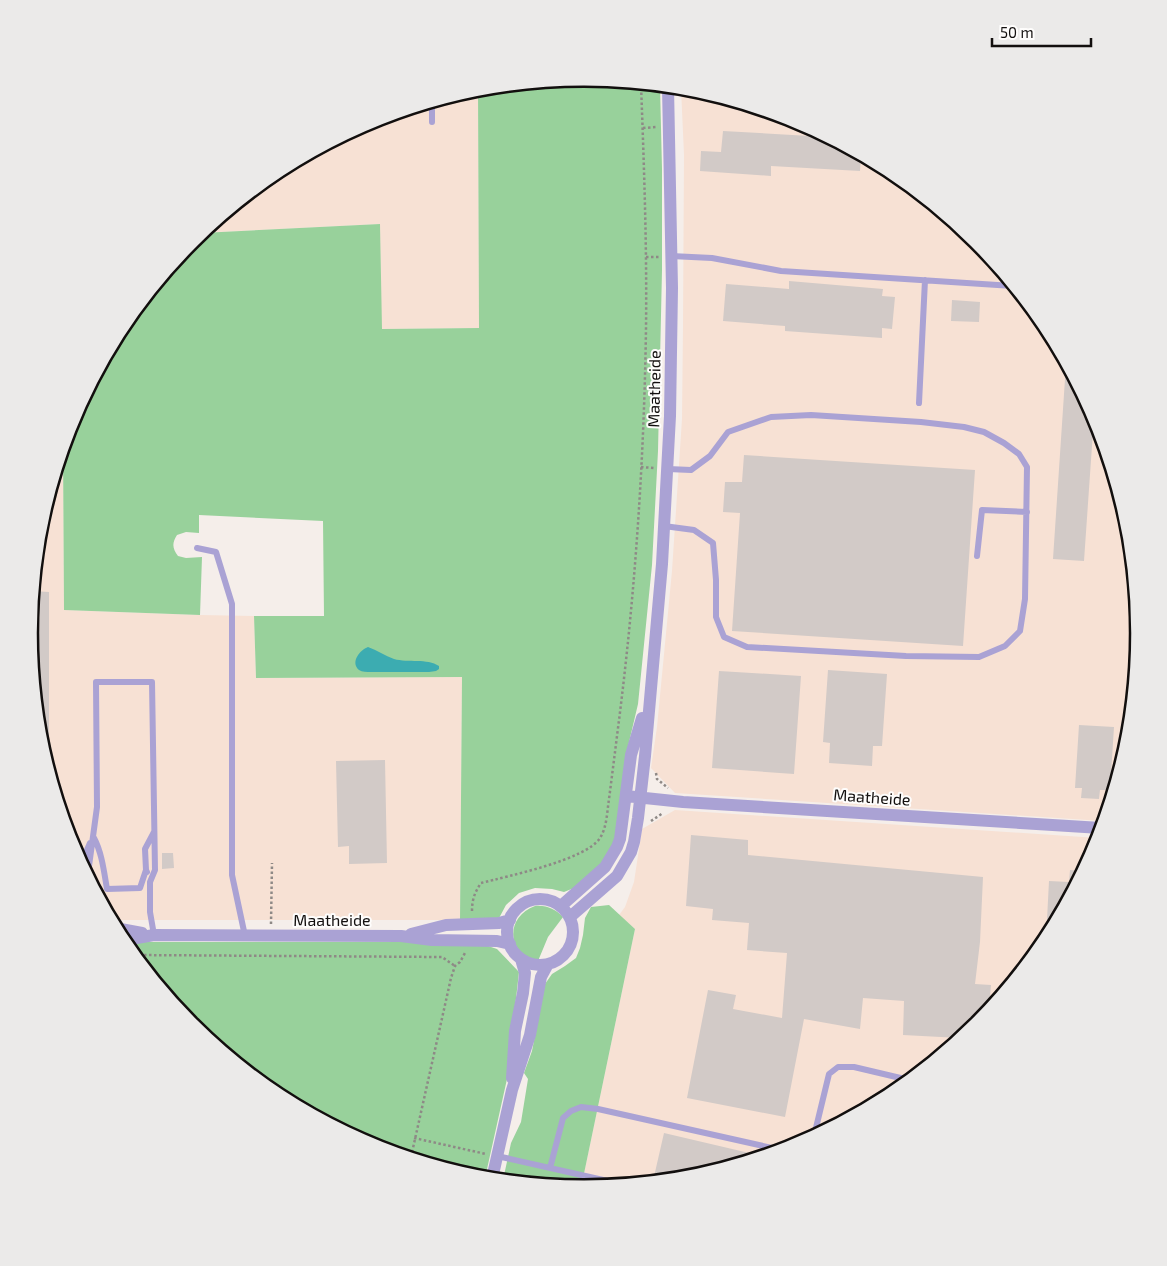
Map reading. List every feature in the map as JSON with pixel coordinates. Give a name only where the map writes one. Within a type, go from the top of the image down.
[{"type":"street","name":"Maatheide","points":[[570,918],[617,876],[631,852],[640,798],[662,564],[668,469],[672,256],[668,94]]},
{"type":"street","name":"Maatheide","points":[[561,906],[606,867],[617,847],[620,839],[631,756],[650,691]]},
{"type":"street","name":"Maatheide","points":[[626,796],[683,802],[1094,828]]},
{"type":"street","points":[[540,899],[551,901],[561,906],[570,918],[573,927],[573,937],[570,946],[561,958],[548,964],[538,965],[521,959],[514,952],[507,936],[512,914],[529,901],[540,899]]},
{"type":"street","points":[[401,936],[446,926],[499,923],[510,920]]},
{"type":"street","name":"Maatheide","points":[[131,938],[154,935],[401,936],[432,940],[497,941],[510,944]]},
{"type":"street","points":[[512,1090],[515,1030],[525,973],[521,959]]},
{"type":"street","points":[[494,1171],[512,1090],[530,1035],[541,977],[548,964]]},
{"type":"lane","points":[[432,109],[432,122]]},
{"type":"lane","points":[[672,256],[712,258],[781,271],[1004,285]]},
{"type":"lane","points":[[919,403],[925,280]]},
{"type":"lane","points":[[664,526],[694,530],[713,543],[716,617],[724,637],[747,647],[900,656],[979,657],[1005,646],[1020,631],[1025,599],[1028,467],[1019,454],[1004,442],[984,432],[964,427],[930,423],[811,415],[771,417],[728,432],[710,456],[692,470],[668,469]]},
{"type":"lane","points":[[977,556],[982,510],[1027,512]]},
{"type":"lane","points":[[197,548],[216,552],[232,604],[232,875],[245,936]]},
{"type":"lane","points":[[89,864],[97,808],[96,682],[152,682],[155,870],[151,880],[150,912],[154,935]]},
{"type":"lane","points":[[93,837],[104,867],[107,889],[140,888],[146,870],[146,849],[154,831]]},
{"type":"lane","points":[[85,855],[93,837]]},
{"type":"lane","points":[[146,870],[151,880]]},
{"type":"lane","points":[[816,1127],[829,1074],[838,1067],[854,1068],[900,1078]]},
{"type":"lane","points":[[550,1168],[562,1118],[571,1111],[581,1107],[598,1109],[767,1147]]},
{"type":"lane","points":[[497,1156],[597,1179]]},
{"type":"path","points":[[470,924],[472,902],[481,883],[552,864],[592,847],[604,830],[623,688],[635,562],[642,455],[646,257],[641,90]]},
{"type":"path","points":[[270,956],[272,862]]},
{"type":"path","points":[[272,882],[278,882]]},
{"type":"path","points":[[412,1151],[451,978],[455,966],[465,955],[466,940]]},
{"type":"path","points":[[143,955],[442,957],[455,966]]},
{"type":"path","points":[[414,1138],[497,1156]]},
{"type":"shaded area","points":[[681,96],[759,116],[825,143],[856,160],[916,200],[944,222],[970,247],[1017,301],[1056,360],[1088,424],[1101,457],[1119,526],[1125,562],[1130,633],[1125,704],[1111,774],[1096,821],[675,793],[651,768],[657,727],[672,571],[682,419],[684,155]]},
{"type":"shaded area","points":[[478,97],[479,328],[381,329],[380,224],[212,232],[280,179],[342,143],[408,116]]},
{"type":"shaded area","points":[[63,467],[64,610],[254,616],[256,678],[462,677],[460,920],[120,920],[94,874],[66,809],[48,740],[42,704],[38,633],[42,562],[48,526]]},
{"type":"shaded area","points":[[675,810],[1090,837],[1056,906],[1017,965],[970,1019],[944,1044],[887,1087],[825,1123],[759,1150],[690,1169],[619,1178],[583,1179],[635,929],[619,915],[625,907],[634,882],[642,829]]},
{"type":"green space","points":[[584,87],[619,88],[660,93],[662,270],[658,451],[652,565],[638,704],[626,755],[615,842],[603,864],[574,888],[564,892],[535,888],[519,893],[506,905],[498,920],[460,920],[462,677],[256,678],[254,616],[324,616],[323,521],[199,515],[199,533],[186,532],[177,535],[173,546],[178,556],[186,558],[202,557],[200,615],[64,610],[63,467],[79,424],[94,392],[130,330],[173,273],[212,232],[380,224],[382,329],[479,328],[478,97],[548,88]]},
{"type":"green space","points":[[609,905],[635,929],[583,1179],[548,1178],[505,1173],[511,1143],[521,1122],[528,1079],[524,1073],[532,1051],[545,984],[552,974],[576,958],[583,935],[585,918],[591,907]]},
{"type":"green space","points":[[535,906],[550,908],[563,917],[548,937],[538,961],[527,957],[520,951],[513,935],[514,926],[518,918],[525,911]]},
{"type":"green space","points":[[134,942],[454,942],[482,944],[497,949],[519,972],[507,1079],[487,1170],[408,1150],[342,1123],[310,1106],[251,1066],[223,1044],[197,1019],[150,965]]},
{"type":"water","points":[[368,647],[394,659],[429,662],[439,666],[439,669],[429,672],[362,671],[356,667],[355,663],[359,653]]},
{"type":"building","points":[[723,131],[808,136],[861,163],[860,171],[771,166],[771,176],[700,171],[701,151],[721,152]]},
{"type":"building","points":[[789,281],[883,289],[882,296],[895,297],[892,329],[882,328],[882,338],[785,331],[785,326],[723,321],[726,284],[789,289]]},
{"type":"building","points":[[952,300],[980,302],[979,322],[951,321]]},
{"type":"building","points":[[1065,377],[1093,436],[1084,561],[1053,559]]},
{"type":"building","points":[[744,455],[975,470],[963,646],[732,631],[740,513],[723,512],[725,482],[742,482]]},
{"type":"building","points":[[39,591],[49,592],[49,744],[42,704],[38,633]]},
{"type":"building","points":[[828,670],[887,674],[882,746],[873,746],[872,766],[829,763],[830,743],[823,742]]},
{"type":"building","points":[[719,671],[801,676],[794,774],[712,768]]},
{"type":"building","points":[[1079,725],[1114,727],[1111,774],[1106,790],[1100,790],[1099,799],[1081,798],[1082,788],[1075,788]]},
{"type":"building","points":[[385,760],[387,863],[349,864],[349,846],[338,847],[336,761]]},
{"type":"building","points":[[691,835],[748,840],[748,855],[983,877],[980,942],[975,984],[991,985],[990,997],[951,1038],[903,1035],[904,1001],[863,998],[860,1029],[804,1019],[785,1117],[687,1098],[708,990],[736,995],[733,1009],[782,1018],[787,953],[747,950],[749,923],[712,920],[713,909],[686,906]]},
{"type":"building","points":[[162,853],[173,853],[174,868],[162,869]]},
{"type":"building","points":[[1070,870],[1075,870],[1073,874],[1069,881]]},
{"type":"building","points":[[1049,881],[1069,882],[1047,920]]},
{"type":"building","points":[[664,1133],[749,1153],[690,1169],[655,1174]]}]
